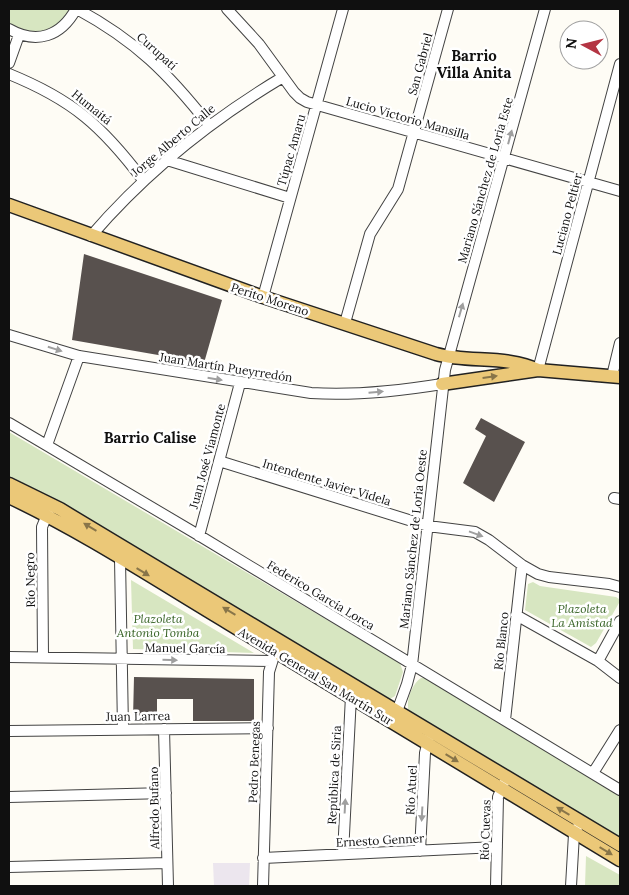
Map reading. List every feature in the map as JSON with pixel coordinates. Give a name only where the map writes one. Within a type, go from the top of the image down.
[{"type":"main road","name":"Perito Moreno","points":[[9,205],[263,297],[448,357],[519,364],[538,370]]},
{"type":"main road","name":"Perito Moreno","points":[[442,384],[538,370],[616,376]]},
{"type":"main road","name":"Avenida General San Martín Sur","points":[[9,484],[49,511],[123,554],[276,652],[351,696],[395,717]]},
{"type":"main road","name":"Avenida General San Martín Sur","points":[[9,497],[49,511]]},
{"type":"main road","name":"Avenida General San Martín Sur","points":[[276,652],[395,717],[504,782],[578,827],[620,860]]},
{"type":"main road","name":"Avenida General San Martín Sur","points":[[578,827],[620,845]]},
{"type":"street","points":[[9,29],[19,35],[33,38],[46,36],[59,30],[77,9]]},
{"type":"street","name":"Curupatí","points":[[77,9],[112,29],[149,58],[176,85],[209,124]]},
{"type":"street","name":"Lucio Victorio Mansilla","points":[[227,9],[259,44],[300,98],[316,105],[620,191]]},
{"type":"street","name":"Túpac Amaru","points":[[263,297],[343,9]]},
{"type":"street","name":"San Gabriel","points":[[344,323],[370,234],[398,189],[448,9]]},
{"type":"street","name":"Mariano Sánchez de Loria Este","points":[[448,357],[545,9]]},
{"type":"street","points":[[9,63],[19,35]]},
{"type":"street","name":"Luciano Peltier","points":[[538,370],[620,64]]},
{"type":"street","name":"Humaitá","points":[[9,74],[47,91],[80,112],[116,146],[143,180]]},
{"type":"street","name":"Jorge Alberto Calle","points":[[91,236],[143,180],[209,124],[283,77]]},
{"type":"street","points":[[167,160],[290,198]]},
{"type":"street","name":"Juan Martín Pueyrredón","points":[[9,335],[79,356],[311,393],[371,393],[442,384]]},
{"type":"street","points":[[616,376],[620,343]]},
{"type":"street","points":[[47,445],[79,356]]},
{"type":"street","name":"Mariano Sánchez de Loria Oeste","points":[[395,717],[408,684],[412,665],[442,384],[448,357]]},
{"type":"street","name":"Juan José Viamonte","points":[[199,536],[240,383]]},
{"type":"street","name":"Federico García Lorca","points":[[9,423],[620,790]]},
{"type":"street","name":"Intendente Javier Videla","points":[[219,461],[428,526],[475,532],[538,574],[620,587]]},
{"type":"street","name":"Río Negro","points":[[43,657],[42,527],[49,511]]},
{"type":"street","points":[[123,554],[123,729]]},
{"type":"street","name":"Río Blanco","points":[[505,720],[522,565]]},
{"type":"street","points":[[516,615],[598,661],[620,678]]},
{"type":"street","points":[[598,661],[620,621]]},
{"type":"street","name":"Manuel García","points":[[9,657],[122,659],[276,652]]},
{"type":"street","name":"Pedro Benegas","points":[[263,886],[269,672],[276,652]]},
{"type":"street","name":"República de Siria","points":[[343,854],[351,696]]},
{"type":"street","name":"Alfredo Bufano","points":[[164,728],[168,886]]},
{"type":"street","name":"Juan Larrea","points":[[9,731],[268,728]]},
{"type":"street","points":[[593,773],[620,730]]},
{"type":"street","name":"Río Atuel","points":[[420,850],[429,737]]},
{"type":"street","name":"Río Cuevas","points":[[496,886],[498,797],[504,782]]},
{"type":"street","points":[[9,797],[166,793]]},
{"type":"street","points":[[571,886],[578,827]]},
{"type":"street","name":"Ernesto Genner","points":[[264,858],[497,847]]},
{"type":"street","points":[[9,867],[167,863]]},
{"type":"shaded area","points":[[213,863],[250,863],[249,886],[214,886]]},
{"type":"green space","points":[[9,9],[76,9],[47,36],[9,29]]},
{"type":"green space","points":[[9,432],[400,663],[403,672],[395,696],[385,699],[131,544],[55,500],[9,477]]},
{"type":"green space","name":"Plazoleta Antonio Tomba","points":[[131,580],[254,653],[133,649]]},
{"type":"green space","name":"Plazoleta La Amistad","points":[[533,582],[540,586],[616,597],[619,599],[619,603],[596,643],[591,647],[525,610],[528,584]]},
{"type":"green space","points":[[421,678],[425,678],[620,795],[620,841],[409,712],[410,693]]},
{"type":"green space","points":[[586,856],[620,875],[620,886],[585,886]]},
{"type":"building","points":[[84,254],[222,300],[204,363],[72,340]]},
{"type":"building","points":[[481,418],[525,442],[494,502],[463,483],[486,436],[475,429]]},
{"type":"building","points":[[134,677],[254,679],[254,721],[193,721],[193,699],[157,699],[157,718],[133,718]]},
{"type":"district","name":"Barrio Villa Anita","points":[[474,64]]},
{"type":"district","name":"Barrio Calise","points":[[150,437]]}]
